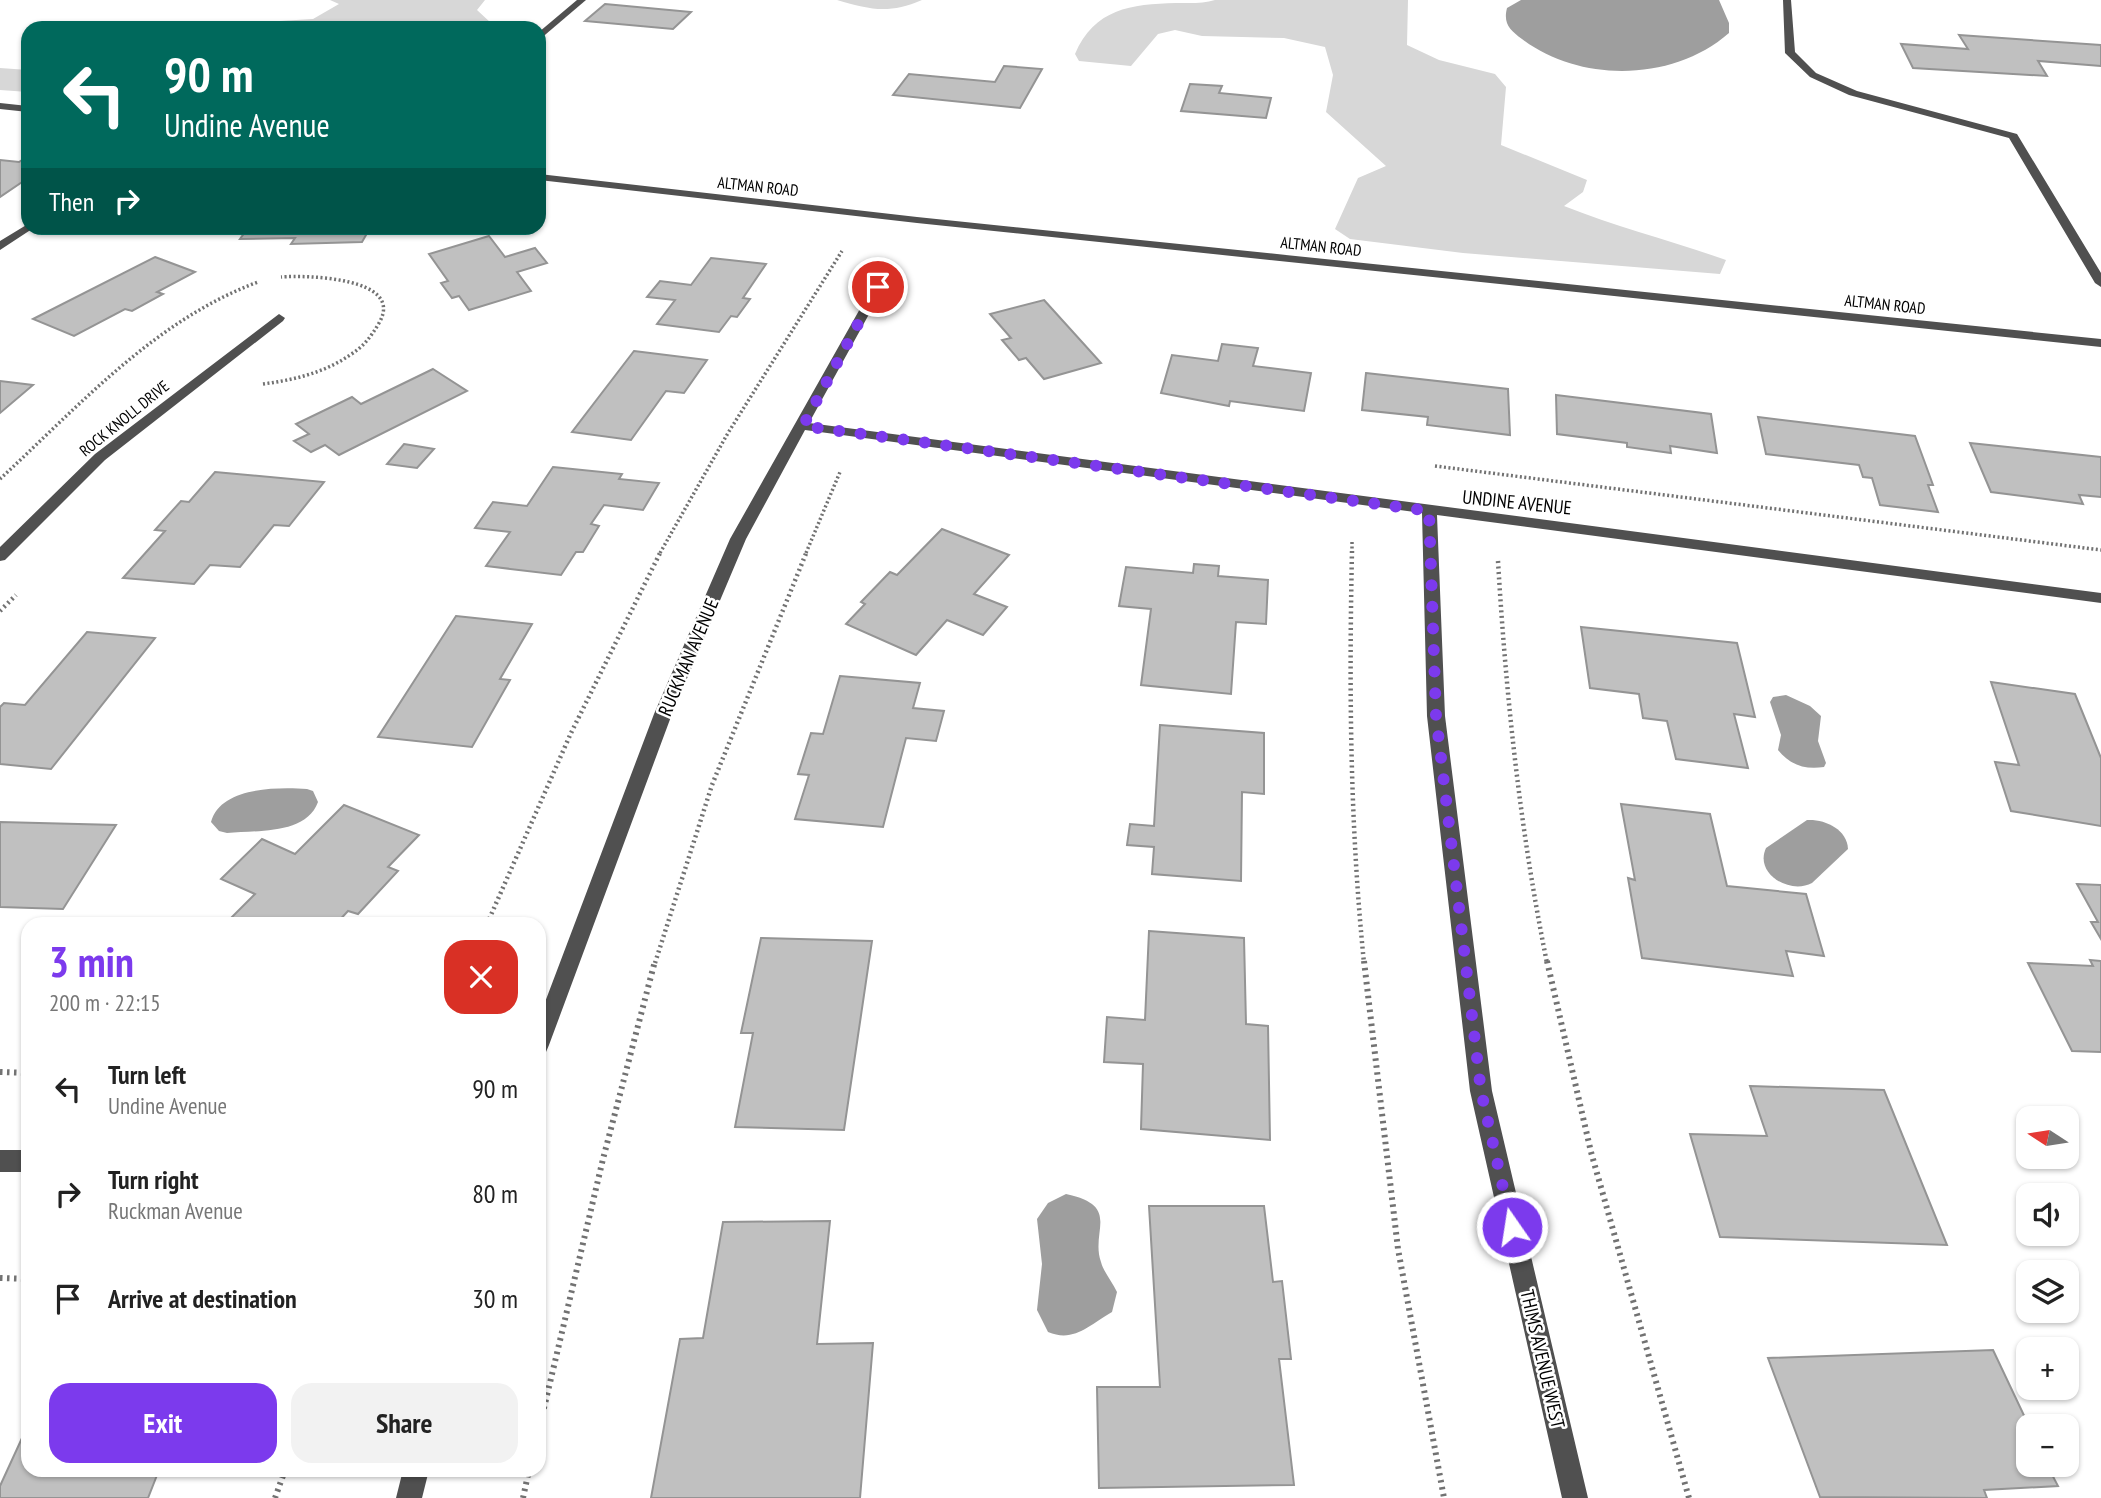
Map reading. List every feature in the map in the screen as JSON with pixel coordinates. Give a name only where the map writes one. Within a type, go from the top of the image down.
[{"type":"street","points":[[546,31],[582,0]]},
{"type":"street","points":[[1787,0],[1790,53],[1814,75],[1853,93],[2013,136],[2101,283]]},
{"type":"street","points":[[0,106],[21,109]]},
{"type":"street","name":"ALTMAN ROAD","points":[[546,178],[956,224],[2101,342]]},
{"type":"street","points":[[0,246],[21,231]]},
{"type":"street","name":"RUCKMAN AVENUE","points":[[546,1026],[668,701],[738,539],[878,287]]},
{"type":"street","name":"ROCK KNOLL DRIVE","points":[[0,556],[100,457],[279,318]]},
{"type":"street","name":"UNDINE AVENUE","points":[[803,426],[1429,511],[1685,540],[2101,598]]},
{"type":"street","name":"THIMS AVENUE WEST","points":[[1429,511],[1436,716],[1481,1091],[1576,1498]]},
{"type":"street","points":[[0,1160],[21,1161]]},
{"type":"street","points":[[410,1498],[414,1477]]},
{"type":"path","points":[[490,917],[524,836],[664,544],[727,434],[845,246]]},
{"type":"path","points":[[546,1399],[602,1161],[677,889],[747,694],[846,456],[859,434]]},
{"type":"path","points":[[1422,464],[2101,550]]},
{"type":"path","points":[[1352,540],[1349,704],[1355,873],[1378,1098],[1398,1249],[1444,1498]]},
{"type":"path","points":[[1498,561],[1500,642],[1538,928],[1591,1146],[1652,1374],[1689,1498]]},
{"type":"path","points":[[0,1072],[21,1073]]},
{"type":"path","points":[[0,1278],[21,1279]]},
{"type":"path","points":[[275,1498],[282,1477]]},
{"type":"path","points":[[523,1498],[528,1477]]},
{"type":"shaded area","points":[[330,0],[485,0],[477,10],[489,21],[280,21],[313,19],[339,4]]},
{"type":"shaded area","points":[[837,0],[922,0],[900,7],[880,9]]},
{"type":"shaded area","points":[[1215,0],[1408,0],[1407,45],[1439,60],[1495,74],[1506,87],[1501,145],[1587,180],[1583,192],[1564,206],[1726,260],[1720,274],[1463,253],[1350,239],[1335,229],[1358,178],[1386,166],[1326,112],[1333,75],[1325,47],[1284,38],[1202,36],[1175,30],[1158,34],[1131,66],[1079,61],[1075,54],[1092,27],[1116,12],[1144,5]]},
{"type":"shaded area","points":[[1521,0],[1719,0],[1729,23],[1729,33],[1706,49],[1681,61],[1626,71],[1598,69],[1571,64],[1545,53],[1514,33],[1508,26],[1507,8]]},
{"type":"shaded area","points":[[0,68],[21,70],[21,92],[0,90]]},
{"type":"shaded area","points":[[1786,695],[1810,706],[1821,716],[1818,741],[1826,763],[1824,767],[1798,765],[1778,750],[1781,735],[1770,702],[1773,697]]},
{"type":"shaded area","points":[[266,789],[313,791],[318,802],[312,813],[292,826],[266,831],[227,833],[219,831],[211,822],[216,810],[237,796]]},
{"type":"shaded area","points":[[1807,820],[1821,821],[1834,827],[1844,836],[1848,849],[1812,883],[1803,886],[1785,884],[1769,874],[1765,866],[1766,848]]},
{"type":"shaded area","points":[[1066,1194],[1094,1205],[1099,1213],[1101,1262],[1117,1292],[1112,1312],[1074,1334],[1057,1335],[1048,1332],[1037,1310],[1042,1264],[1037,1219],[1048,1203]]},
{"type":"building","points":[[605,4],[691,12],[673,29],[585,21]]},
{"type":"building","points":[[1959,35],[2101,45],[2101,66],[2038,61],[2047,76],[1913,68],[1901,44],[1968,49]]},
{"type":"building","points":[[1004,66],[1042,69],[1020,108],[893,95],[909,74],[995,82]]},
{"type":"building","points":[[1190,84],[1222,86],[1219,93],[1271,98],[1266,118],[1181,111]]},
{"type":"building","points":[[0,160],[21,161],[21,183],[0,197]]},
{"type":"building","points":[[243,235],[366,235],[362,242],[291,244],[295,238],[240,239]]},
{"type":"building","points":[[489,236],[505,257],[535,248],[547,263],[517,272],[531,291],[469,310],[459,296],[452,298],[441,283],[448,281],[429,254]]},
{"type":"building","points":[[155,257],[195,272],[157,292],[163,294],[132,311],[125,309],[74,336],[33,319]]},
{"type":"building","points":[[711,258],[766,264],[743,298],[750,299],[737,317],[731,316],[719,332],[657,324],[675,300],[647,297],[660,281],[691,285]]},
{"type":"building","points":[[1044,300],[1101,363],[1044,379],[1026,358],[1019,360],[1002,340],[1011,338],[990,314]]},
{"type":"building","points":[[1222,344],[1258,348],[1253,366],[1311,373],[1304,411],[1230,401],[1229,406],[1161,393],[1172,355],[1218,361]]},
{"type":"building","points":[[634,351],[707,360],[684,393],[666,391],[631,440],[572,432]]},
{"type":"building","points":[[433,369],[467,391],[339,455],[325,445],[311,452],[294,441],[309,434],[296,424],[352,397],[361,404]]},
{"type":"building","points":[[1366,373],[1508,389],[1510,435],[1427,425],[1428,417],[1362,410]]},
{"type":"building","points":[[0,381],[33,385],[0,413]]},
{"type":"building","points":[[1556,395],[1711,414],[1717,453],[1670,446],[1671,453],[1627,447],[1627,443],[1557,434]]},
{"type":"building","points":[[1758,417],[1915,436],[1933,485],[1928,485],[1938,512],[1880,505],[1872,478],[1863,477],[1859,465],[1766,454]]},
{"type":"building","points":[[1970,443],[2101,457],[2101,497],[2079,495],[2083,504],[1991,492]]},
{"type":"building","points":[[404,444],[434,449],[417,468],[387,464]]},
{"type":"building","points":[[553,467],[622,474],[619,479],[659,483],[643,510],[604,505],[591,524],[599,526],[583,552],[576,552],[561,575],[486,566],[510,532],[475,528],[493,502],[527,506]]},
{"type":"building","points":[[215,472],[324,482],[289,526],[274,525],[240,567],[210,565],[194,584],[123,578],[165,531],[155,530],[181,501],[189,502]]},
{"type":"building","points":[[942,529],[1009,555],[974,594],[1007,607],[983,635],[947,620],[916,655],[846,624],[865,604],[861,602],[890,572],[897,575]]},
{"type":"building","points":[[1194,564],[1219,566],[1218,576],[1268,580],[1266,624],[1236,622],[1231,694],[1141,685],[1151,609],[1119,606],[1126,567],[1193,573]]},
{"type":"building","points":[[456,616],[532,624],[500,679],[510,680],[472,747],[378,737]]},
{"type":"building","points":[[1581,627],[1737,643],[1755,717],[1734,714],[1748,768],[1676,759],[1667,721],[1643,718],[1639,694],[1590,688]]},
{"type":"building","points":[[87,632],[155,638],[51,769],[0,764],[0,707],[4,703],[25,705]]},
{"type":"building","points":[[840,676],[920,683],[913,708],[944,711],[936,741],[906,738],[883,827],[795,819],[809,775],[798,774],[811,733],[823,734]]},
{"type":"building","points":[[1991,682],[2075,694],[2101,758],[2101,826],[2011,811],[1995,762],[2019,765]]},
{"type":"building","points":[[1160,725],[1264,733],[1264,794],[1242,792],[1241,881],[1152,874],[1154,847],[1127,845],[1130,824],[1154,826]]},
{"type":"building","points":[[1621,804],[1710,814],[1727,886],[1806,894],[1824,956],[1786,951],[1793,976],[1642,958],[1628,878],[1635,880]]},
{"type":"building","points":[[344,805],[419,835],[388,867],[398,871],[358,914],[348,911],[342,917],[232,917],[255,894],[221,879],[262,839],[295,854]]},
{"type":"building","points":[[0,822],[116,825],[63,909],[0,907]]},
{"type":"building","points":[[2077,884],[2101,885],[2101,939],[2091,922],[2098,922]]},
{"type":"building","points":[[1149,931],[1244,938],[1246,1024],[1268,1026],[1270,1140],[1141,1129],[1143,1064],[1104,1062],[1107,1017],[1145,1020]]},
{"type":"building","points":[[761,938],[872,941],[844,1130],[735,1127],[753,1033],[741,1033]]},
{"type":"building","points":[[2090,960],[2101,961],[2101,1052],[2072,1051],[2028,963],[2093,966]]},
{"type":"building","points":[[1750,1086],[1884,1090],[1947,1245],[1720,1237],[1690,1134],[1767,1136]]},
{"type":"building","points":[[1149,1206],[1264,1206],[1273,1282],[1282,1281],[1291,1359],[1279,1359],[1294,1485],[1099,1488],[1097,1387],[1160,1387]]},
{"type":"building","points":[[830,1221],[817,1344],[873,1343],[860,1498],[651,1498],[680,1339],[703,1338],[723,1222]]},
{"type":"building","points":[[1993,1350],[2023,1414],[2016,1414],[2016,1477],[2053,1477],[2058,1486],[1984,1490],[1987,1498],[1820,1497],[1768,1358]]},
{"type":"building","points":[[21,1440],[21,1477],[156,1477],[148,1498],[0,1498],[0,1486]]},
{"type":"route","points":[[878,287],[803,426],[1429,511],[1436,716],[1481,1091],[1512,1227]]}]
